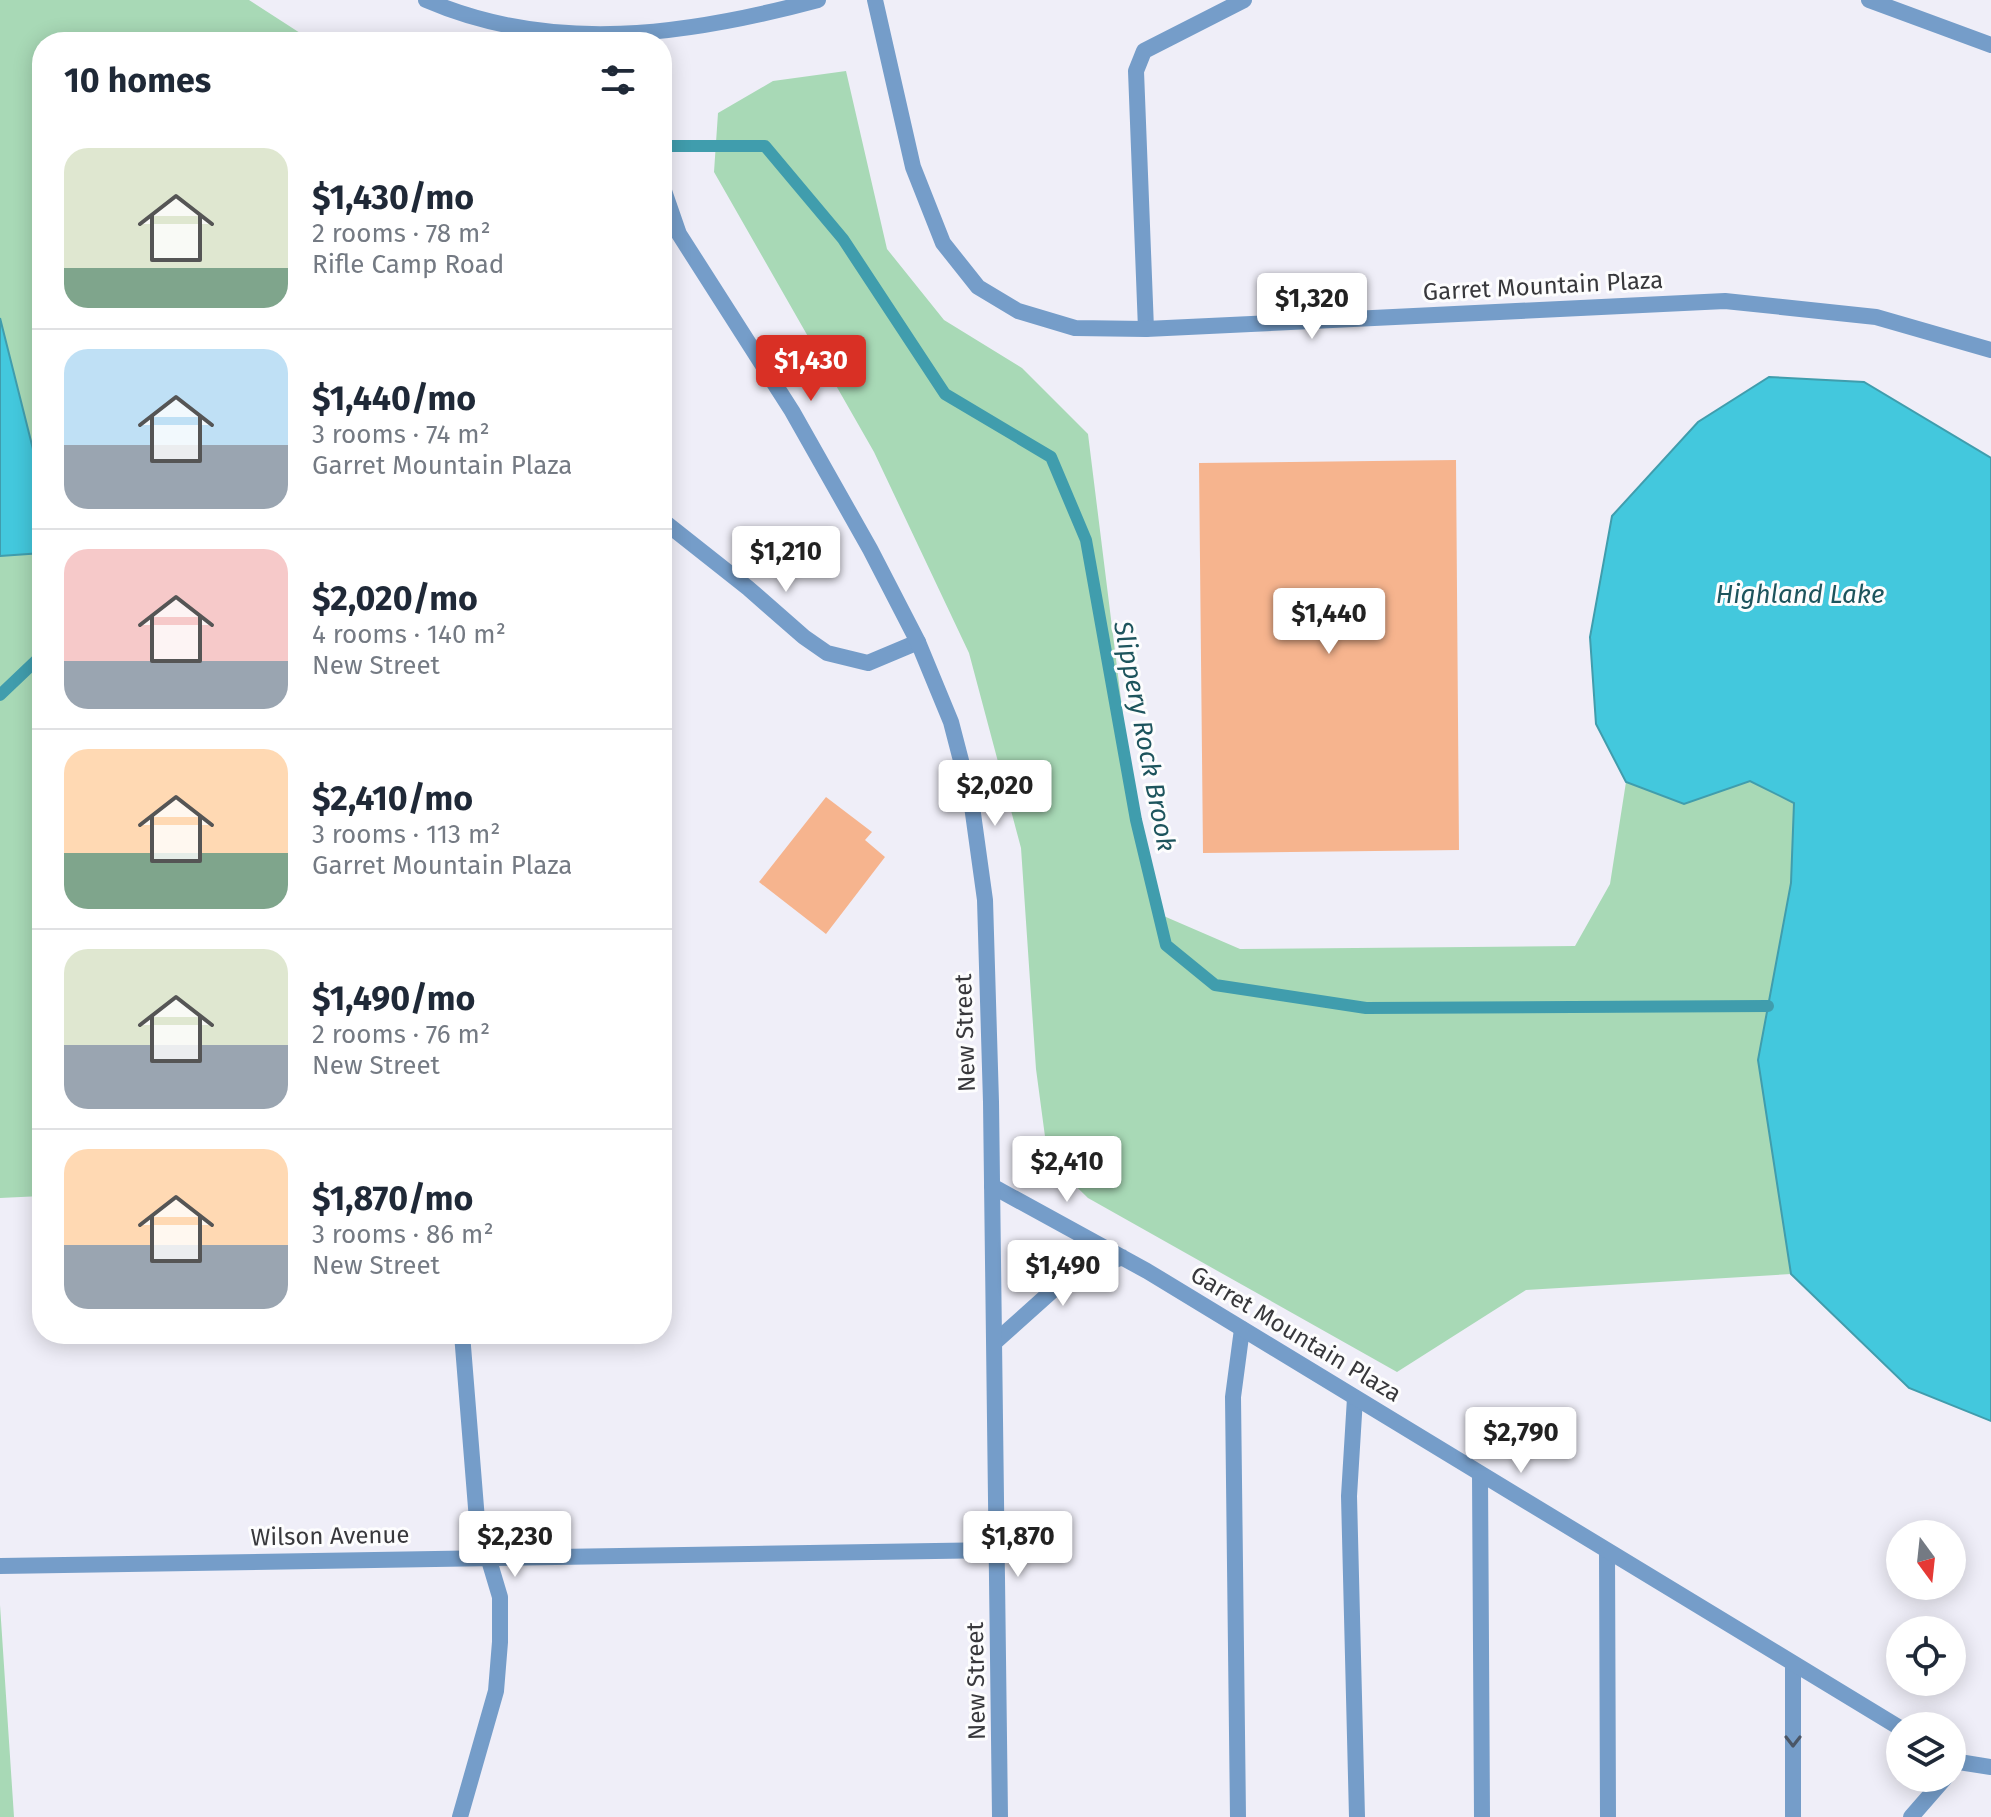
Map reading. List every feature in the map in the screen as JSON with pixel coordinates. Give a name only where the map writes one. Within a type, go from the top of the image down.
[{"type":"street","points":[[426,0],[452,11],[552,32]]},
{"type":"street","points":[[667,32],[764,14],[818,0]]},
{"type":"street","name":"Garret Mountain Plaza","points":[[875,0],[913,167],[943,243],[978,287],[1018,311],[1075,328],[1146,329],[1725,301],[1876,317],[1991,350]]},
{"type":"street","points":[[1146,329],[1136,71],[1144,51],[1244,0]]},
{"type":"street","points":[[1869,0],[1991,45]]},
{"type":"street","name":"New Street","points":[[672,214],[679,234],[792,411],[870,549],[918,642],[951,722],[967,784],[985,900],[995,1342],[1000,1817]]},
{"type":"street","points":[[672,528],[827,653],[868,663],[918,642]]},
{"type":"street","name":"Garret Mountain Plaza","points":[[992,1186],[1122,1257],[1886,1720]]},
{"type":"street","points":[[995,1342],[1062,1282],[1122,1257]]},
{"type":"street","points":[[1238,1817],[1233,1397],[1242,1329]]},
{"type":"street","points":[[460,1817],[496,1691],[500,1597],[477,1520],[463,1344]]},
{"type":"street","points":[[1355,1398],[1349,1496],[1357,1817]]},
{"type":"street","points":[[1480,1474],[1482,1817]]},
{"type":"street","name":"Wilson Avenue","points":[[0,1566],[998,1550]]},
{"type":"street","points":[[1607,1552],[1608,1817]]},
{"type":"street","points":[[1793,1664],[1793,1817]]},
{"type":"street","points":[[1966,1764],[1991,1767]]},
{"type":"street","points":[[1911,1817],[1933,1792]]},
{"type":"green space","points":[[0,0],[249,0],[299,32],[32,32],[32,445],[0,318]]},
{"type":"green space","points":[[846,71],[887,249],[944,320],[1022,368],[1088,434],[1136,820],[1159,914],[1240,949],[1575,946],[1610,884],[1626,782],[1684,804],[1750,781],[1794,803],[1791,883],[1758,1060],[1791,1274],[1526,1290],[1397,1372],[1088,1198],[1048,1159],[1036,1069],[1021,848],[969,653],[874,452],[714,172],[718,113],[773,81]]},
{"type":"green space","points":[[32,554],[32,1196],[0,1198],[0,556]]},
{"type":"green space","points":[[0,1605],[14,1817],[0,1817]]},
{"type":"water","points":[[0,318],[32,445],[32,554],[0,556]]},
{"type":"water","name":"Highland Lake","points":[[1769,377],[1864,382],[1991,458],[1991,1421],[1909,1388],[1791,1274],[1758,1060],[1791,883],[1794,803],[1750,781],[1684,804],[1626,782],[1596,724],[1590,637],[1612,516],[1698,422]]},
{"type":"building","points":[[1456,460],[1459,850],[1203,853],[1199,463]]},
{"type":"building","points":[[826,797],[872,832],[865,840],[885,857],[826,934],[759,882]]},
{"type":"waterway","name":"Slippery Rock Brook","points":[[672,146],[765,146],[843,239],[945,394],[1051,457],[1086,540],[1136,820],[1166,945],[1215,985],[1366,1008],[1768,1006]]},
{"type":"waterway","name":"Slippery Rock Brook","points":[[0,695],[32,665]]}]
